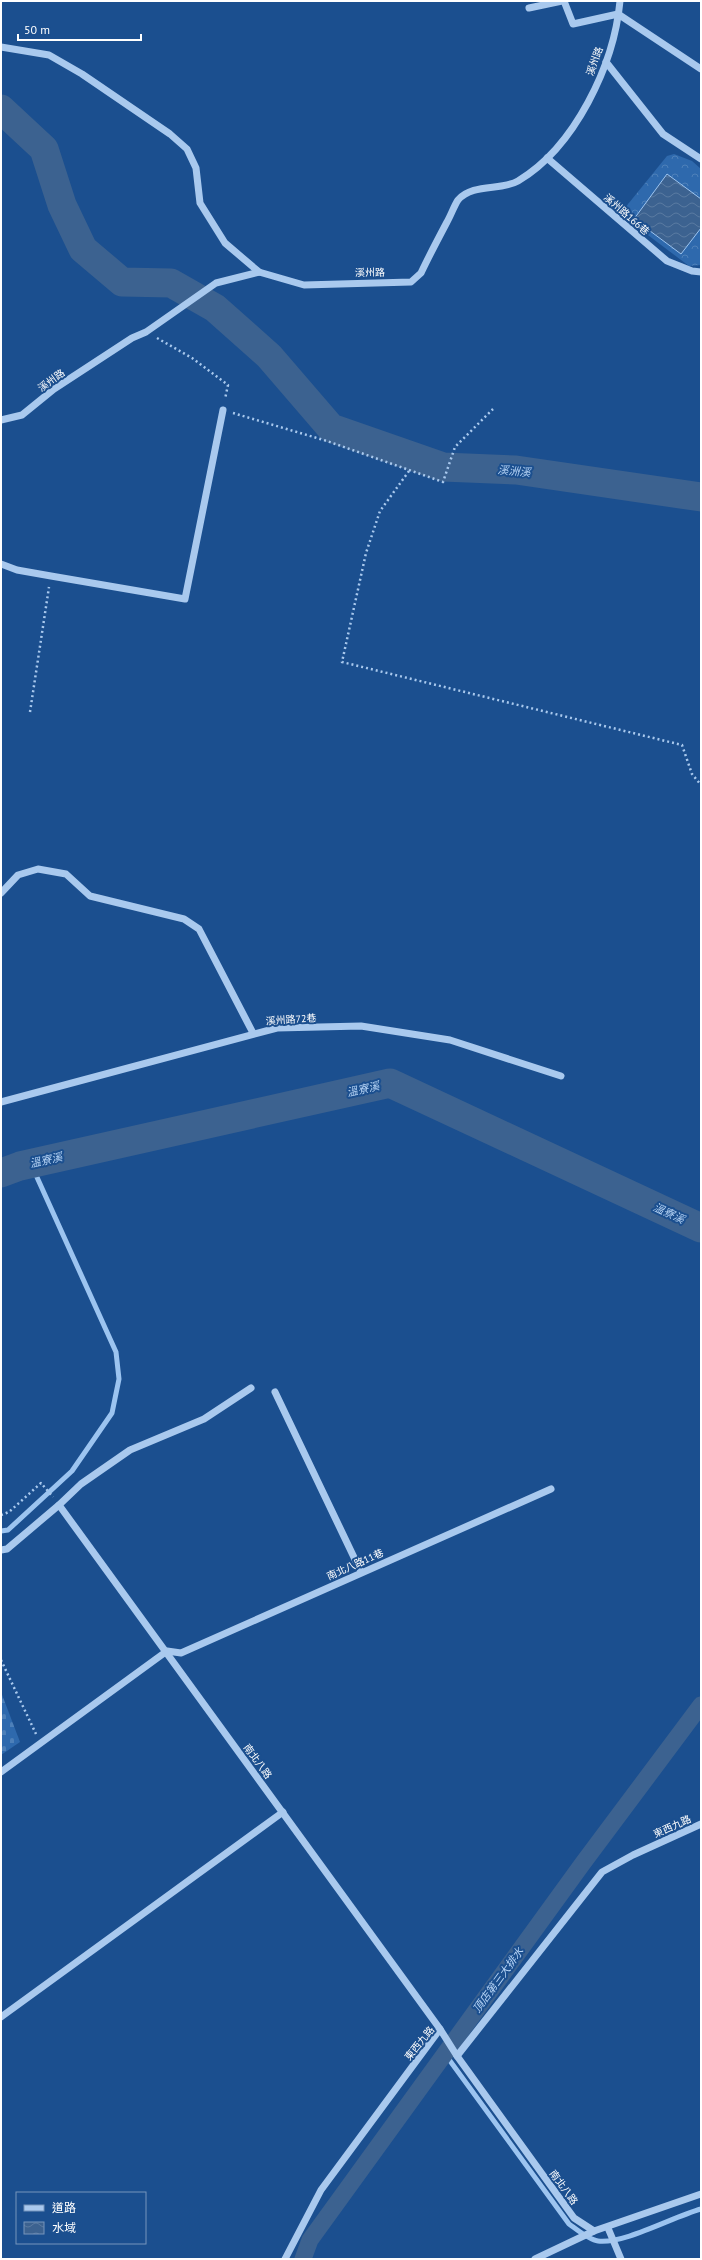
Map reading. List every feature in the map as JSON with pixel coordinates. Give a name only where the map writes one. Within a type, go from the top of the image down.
[{"type":"street","points":[[529,8],[563,1],[573,24],[618,14],[701,69]]},
{"type":"street","name":"溪州路","points":[[1,420],[22,415],[54,388],[132,338],[146,332],[216,283],[259,272],[304,285],[411,282],[420,273],[458,200],[471,192],[517,182],[557,150],[590,99],[606,62],[620,1]]},
{"type":"street","points":[[1,47],[49,56],[82,74],[170,134],[187,149],[196,168],[200,202],[225,243],[259,272]]},
{"type":"street","points":[[606,62],[663,134],[701,159]]},
{"type":"street","name":"溪州路166巷","points":[[547,158],[667,261],[692,272],[701,272]]},
{"type":"street","points":[[1,564],[17,570],[185,599],[224,410]]},
{"type":"street","points":[[1,893],[18,875],[38,869],[66,874],[90,896],[184,919],[199,929],[253,1033]]},
{"type":"street","name":"溪州路72巷","points":[[1,1102],[253,1033],[277,1028],[361,1026],[450,1040],[561,1076]]},
{"type":"street","points":[[1,1550],[7,1548],[60,1505],[81,1484],[130,1450],[204,1418],[251,1388]]},
{"type":"street","points":[[275,1392],[361,1572]]},
{"type":"street","name":"南北八路11巷","points":[[167,1651],[181,1653],[551,1489]]},
{"type":"street","name":"南北八路","points":[[60,1505],[440,2029]]},
{"type":"street","points":[[1,1772],[167,1651]]},
{"type":"street","points":[[1,2017],[283,1812]]},
{"type":"street","name":"東西九路","points":[[285,2259],[321,2190],[440,2029],[457,2056],[602,1872],[633,1855],[701,1824]]},
{"type":"street","name":"南北八路","points":[[457,2056],[574,2218],[594,2231]]},
{"type":"street","points":[[535,2259],[594,2231],[608,2228],[701,2194]]},
{"type":"street","points":[[608,2228],[621,2259]]},
{"type":"path","points":[[146,332],[192,358],[228,385],[224,410],[327,441],[443,482],[455,447],[493,409]]},
{"type":"path","points":[[409,471],[380,511],[366,553],[342,662],[682,745],[692,774],[701,785]]},
{"type":"path","points":[[30,712],[51,576]]},
{"type":"path","points":[[1,1515],[9,1512],[41,1483],[47,1489]]},
{"type":"path","points":[[1,1660],[40,1744]]},
{"type":"green space","points":[[674,154],[692,161],[701,169],[701,265],[689,266],[620,214],[667,156]]},
{"type":"green space","points":[[1,1692],[20,1742],[1,1755]]},
{"type":"water","points":[[667,174],[701,199],[701,228],[681,254],[634,219]]},
{"type":"waterway","name":"溪洲溪","points":[[1,109],[44,149],[62,205],[83,249],[122,282],[171,283],[215,308],[269,356],[331,428],[443,467],[516,470],[701,497]]},
{"type":"waterway","name":"溫寮溪","points":[[1,1173],[20,1166],[390,1083],[701,1228]]},
{"type":"waterway","points":[[1,1531],[8,1530],[72,1471],[112,1413],[119,1379],[116,1352],[31,1164]]},
{"type":"waterway","name":"頂店第三大排水","points":[[303,2259],[310,2240],[583,1863],[701,1705]]},
{"type":"waterway","points":[[445,2054],[569,2224],[587,2236],[598,2241],[609,2241],[635,2234],[701,2209]]}]
